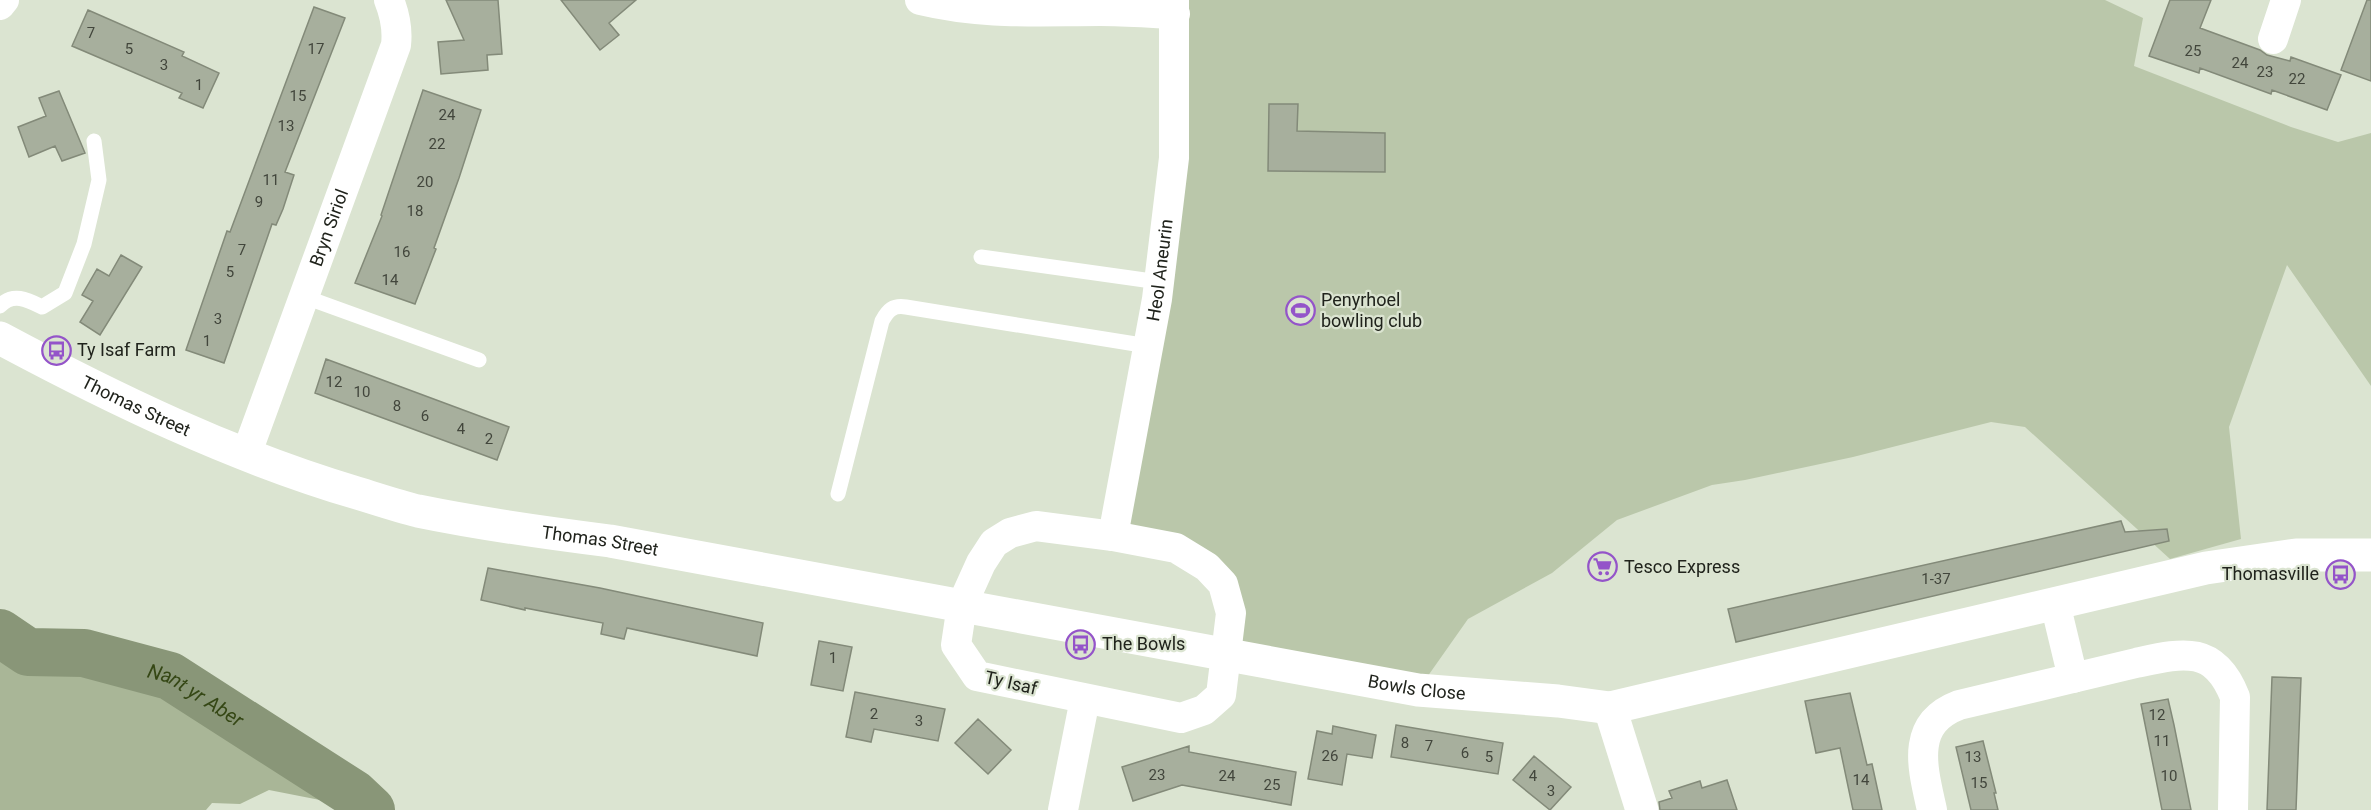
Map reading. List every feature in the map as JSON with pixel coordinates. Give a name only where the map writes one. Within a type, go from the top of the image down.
[{"type":"main road","name":"Thomas Street","points":[[0,338],[107,394],[246,455],[315,481],[416,510],[509,528],[610,541],[1226,654]]},
{"type":"main road","points":[[1642,810],[1610,708],[2206,568],[2296,555],[2371,555]]},
{"type":"main road","name":"Bowls Close","points":[[1226,654],[1418,690],[1558,701],[1610,708]]},
{"type":"street","points":[[0,5],[4,0]]},
{"type":"street","name":"Bryn Siriol","points":[[246,455],[396,45],[398,34],[395,15],[389,0]]},
{"type":"street","points":[[920,0],[956,8],[1028,13],[1174,7]]},
{"type":"street","points":[[2273,39],[2286,0]]},
{"type":"street","name":"Heol Aneurin","points":[[1113,536],[1159,282],[1174,158],[1174,7]]},
{"type":"street","points":[[962,605],[981,563],[994,543],[1010,533],[1036,526],[1113,536],[1176,548],[1207,567],[1223,584],[1231,613],[1226,654]]},
{"type":"street","points":[[2055,603],[2073,678]]},
{"type":"street","name":"Ty Isaf","points":[[962,605],[956,645],[977,676],[1181,718],[1204,710],[1221,695],[1226,654]]},
{"type":"street","points":[[1932,810],[1923,771],[1922,755],[1926,735],[1936,718],[1947,710],[1959,705],[2171,655],[2190,654],[2208,660],[2221,671],[2235,697],[2233,810]]},
{"type":"street","points":[[1063,810],[1085,699]]},
{"type":"lane","points":[[0,306],[5,300],[18,298],[42,307],[65,293],[84,244],[99,180],[94,141]]},
{"type":"lane","points":[[981,257],[1159,282]]},
{"type":"lane","points":[[305,297],[479,360]]},
{"type":"lane","points":[[838,494],[882,321],[886,312],[892,307],[906,307],[1148,346]]},
{"type":"green space","points":[[1174,0],[2105,0],[2143,18],[2134,66],[2291,127],[2338,142],[2371,133],[2371,386],[2287,265],[2229,427],[2241,539],[2170,559],[2025,427],[1991,422],[1853,457],[1712,485],[1617,520],[1552,573],[1468,619],[1418,690],[1226,654],[1223,584],[1113,536],[1157,299]]},
{"type":"green space","points":[[0,633],[28,652],[84,653],[170,676],[354,794],[371,810],[269,790],[240,804],[212,803],[206,810],[0,810]]},
{"type":"building","points":[[446,0],[498,0],[502,54],[487,55],[488,70],[441,74],[438,42],[464,40]]},
{"type":"building","points":[[561,0],[636,0],[609,23],[619,35],[600,50]]},
{"type":"building","points":[[2170,0],[2211,0],[2200,28],[2260,50],[2267,55],[2290,61],[2291,57],[2341,75],[2327,110],[2272,90],[2271,94],[2200,68],[2199,73],[2149,56]]},
{"type":"building","points":[[2367,0],[2371,0],[2371,81],[2341,70]]},
{"type":"building","points":[[314,7],[345,18],[285,172],[294,175],[276,225],[272,224],[224,363],[186,350],[227,231],[230,232]]},
{"type":"building","points":[[88,10],[184,52],[182,56],[219,73],[203,108],[179,98],[182,93],[72,46]]},
{"type":"building","points":[[423,90],[481,110],[434,248],[436,249],[415,304],[355,283],[382,216]]},
{"type":"building","points":[[59,91],[85,153],[62,161],[55,146],[29,157],[18,127],[46,116],[39,98]]},
{"type":"building","points":[[1269,104],[1298,104],[1297,131],[1385,133],[1385,172],[1268,171]]},
{"type":"building","points":[[121,255],[142,267],[100,335],[80,322],[93,301],[82,295],[97,269],[109,276]]},
{"type":"building","points":[[326,359],[509,427],[497,460],[315,393]]},
{"type":"building","points":[[2121,521],[2125,532],[2167,529],[2169,541],[1736,642],[1728,609]]},
{"type":"building","points":[[488,568],[600,588],[763,623],[757,656],[627,628],[624,639],[601,634],[603,623],[481,600]]},
{"type":"building","points":[[819,641],[852,647],[843,691],[811,685]]},
{"type":"building","points":[[2272,677],[2301,678],[2296,810],[2267,810]]},
{"type":"building","points":[[855,692],[945,709],[938,741],[874,729],[871,742],[846,737]]},
{"type":"building","points":[[1850,693],[1867,765],[1872,764],[1882,810],[1853,810],[1840,748],[1816,753],[1805,701]]},
{"type":"building","points":[[2168,699],[2191,810],[2162,810],[2141,704]]},
{"type":"building","points":[[978,719],[1011,750],[988,774],[955,743]]},
{"type":"building","points":[[1396,725],[1503,743],[1498,774],[1391,757]]},
{"type":"building","points":[[1333,726],[1376,735],[1372,758],[1347,754],[1342,785],[1308,779],[1317,731],[1332,734]]},
{"type":"building","points":[[1983,741],[1998,810],[1971,810],[1956,747]]},
{"type":"building","points":[[1189,746],[1189,752],[1296,772],[1291,805],[1182,785],[1133,801],[1122,767]]},
{"type":"building","points":[[1534,756],[1571,787],[1550,810],[1513,780]]},
{"type":"building","points":[[1727,780],[1737,810],[1660,810],[1659,802],[1672,798],[1669,791],[1700,781],[1702,788]]},
{"type":"waterway","name":"Nant yr Aber","points":[[0,633],[28,652],[84,653],[170,676],[354,794],[371,810]]},
{"type":"place","name":"Penyrhoel bowling club","points":[[1300,310]]},
{"type":"place","name":"Ty Isaf Farm","points":[[56,350]]},
{"type":"place","name":"Tesco Express","points":[[1603,567]]},
{"type":"place","name":"Thomasville","points":[[2340,574]]},
{"type":"place","name":"The Bowls","points":[[1081,644]]}]
